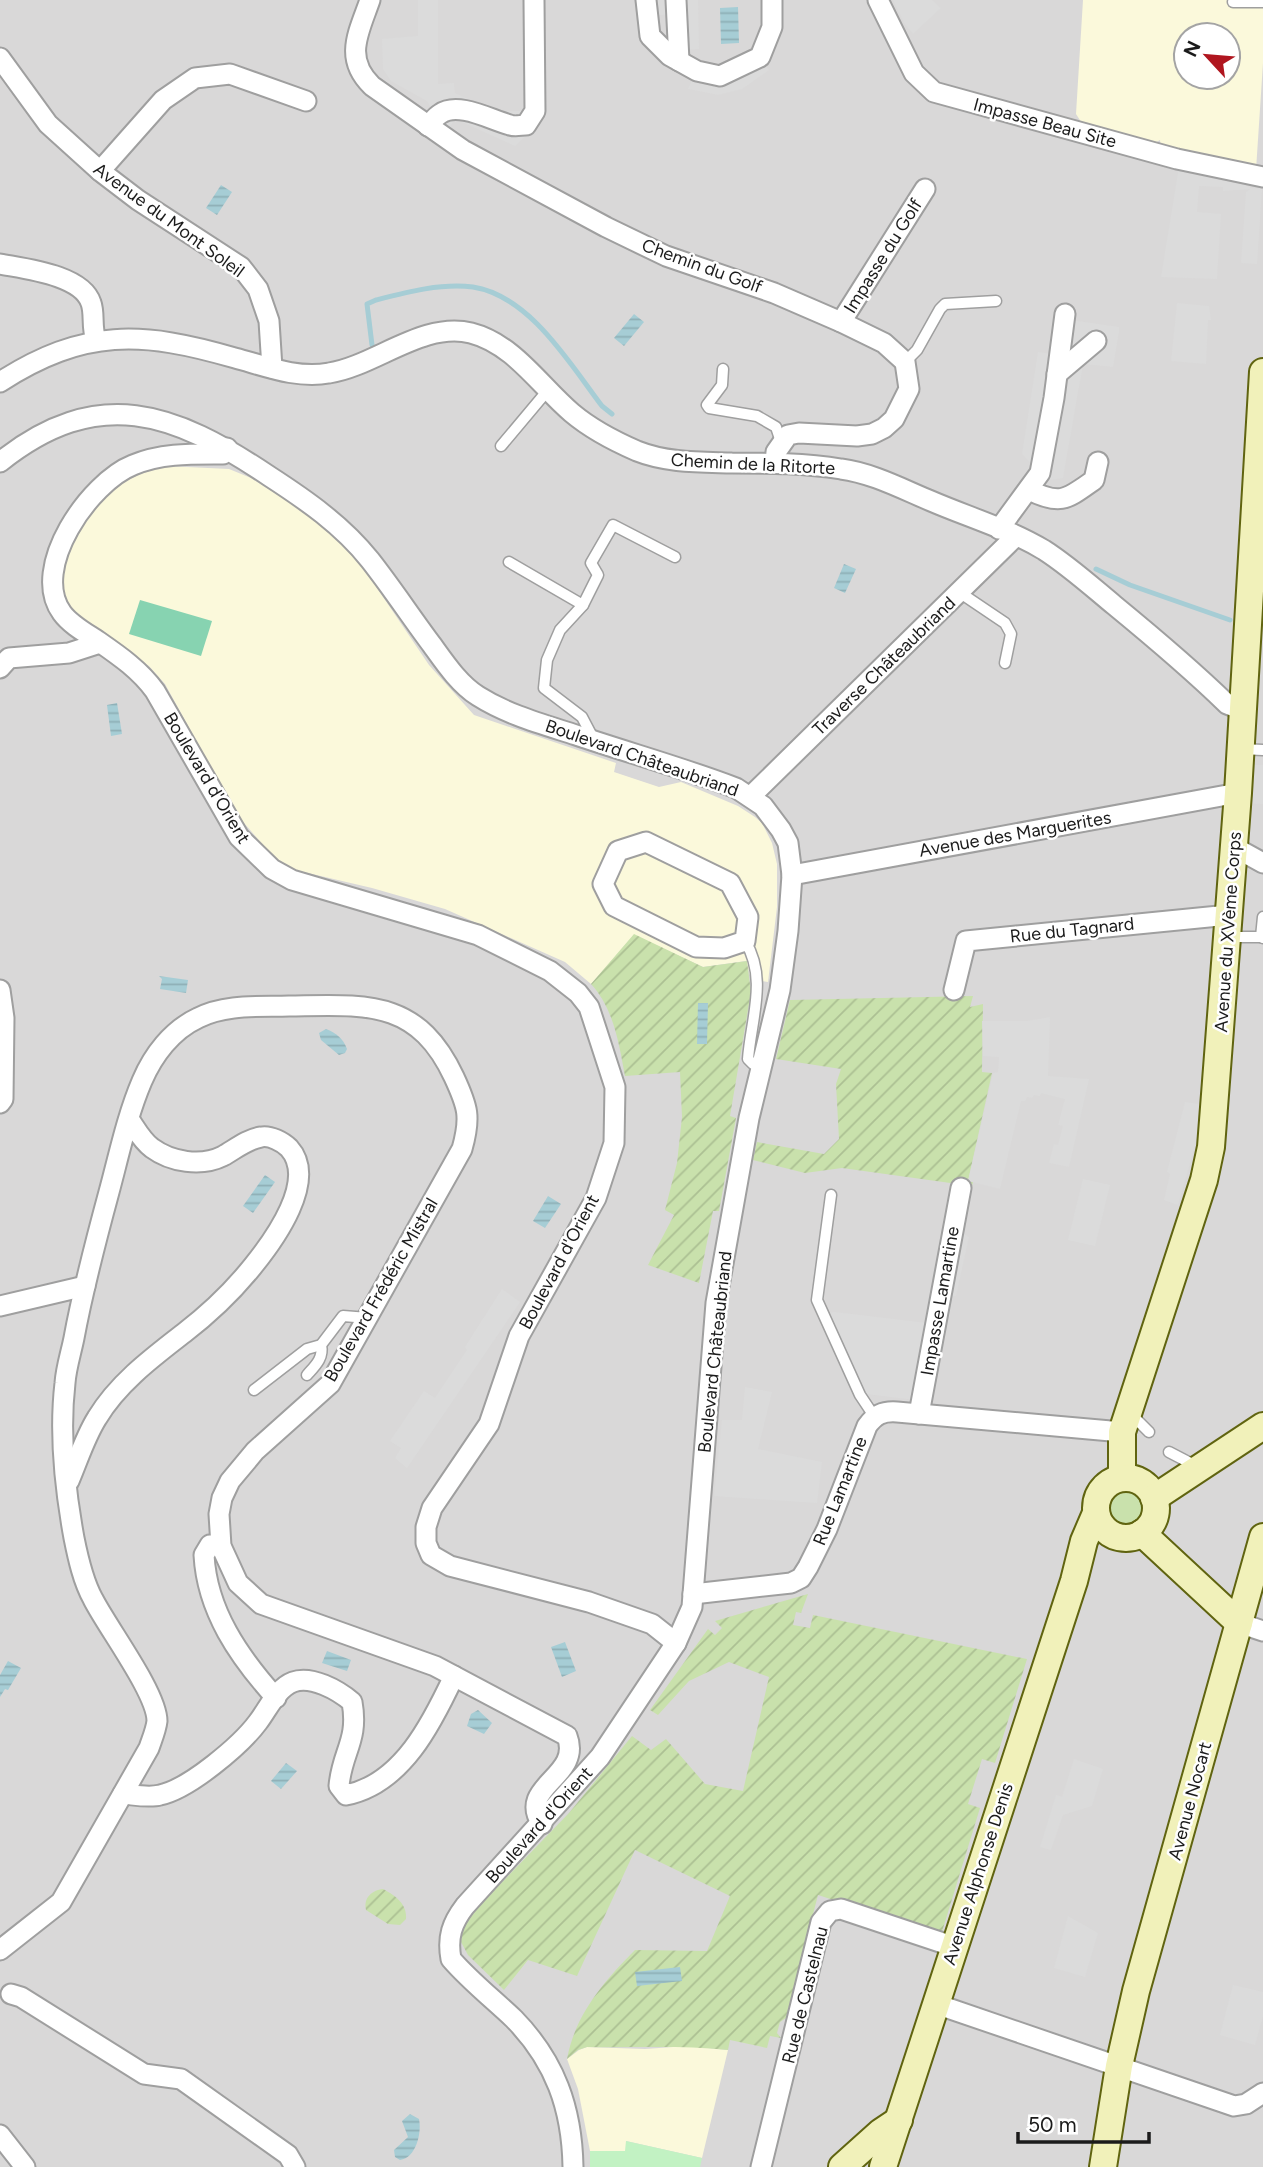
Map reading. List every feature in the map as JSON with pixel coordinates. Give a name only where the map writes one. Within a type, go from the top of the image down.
[{"type":"main road","name":"Avenue du XVème Corps","points":[[1122,1478],[1125,1422],[1205,1177],[1210,1147],[1238,793],[1252,749],[1242,710],[1263,372]]},
{"type":"main road","points":[[1154,1498],[1263,1426]]},
{"type":"main road","points":[[1122,1478],[1142,1482],[1154,1498],[1154,1518],[1142,1533],[1133,1536],[1114,1535],[1106,1530],[1096,1513],[1099,1494],[1112,1481],[1122,1478]]},
{"type":"main road","name":"Avenue Alphonse Denis","points":[[883,2167],[1074,1581],[1084,1541],[1096,1513]]},
{"type":"main road","points":[[1142,1533],[1251,1627]]},
{"type":"main road","name":"Avenue Alphonse Denis","points":[[1074,1581],[1099,1549],[1114,1535]]},
{"type":"main road","name":"Avenue Nocart","points":[[1103,2167],[1119,2066],[1136,1991],[1251,1627],[1263,1537]]},
{"type":"main road","points":[[842,2167],[881,2132],[899,2120]]},
{"type":"street","name":"Chemin du Golf","points":[[370,0],[355,45],[358,65],[372,86],[428,126],[475,156],[636,242],[675,259],[774,293],[841,322],[884,343],[905,362]]},
{"type":"street","points":[[428,126],[439,114],[449,110],[467,111],[512,126],[526,125],[535,111],[534,0]]},
{"type":"street","points":[[646,0],[650,36],[670,56],[697,71],[720,76],[760,57],[772,27],[772,0]]},
{"type":"street","points":[[676,0],[679,61]]},
{"type":"street","name":"Impasse Beau Site","points":[[878,0],[914,73],[934,92],[1164,156],[1263,177]]},
{"type":"street","name":"Avenue du Mont Soleil","points":[[0,58],[48,124],[100,171],[138,200],[241,267],[258,289],[269,321],[272,368]]},
{"type":"street","points":[[100,171],[163,100],[195,78],[230,74],[306,100]]},
{"type":"street","name":"Impasse du Golf","points":[[841,322],[925,189]]},
{"type":"street","points":[[0,264],[46,274],[80,287],[92,304],[92,328],[96,340]]},
{"type":"street","name":"Traverse Châteaubriand","points":[[751,796],[959,592],[1008,533],[1040,473],[1065,314]]},
{"type":"street","name":"Chemin de la Ritorte","points":[[1,380],[51,354],[96,340],[153,340],[190,345],[272,368],[310,375],[346,369],[433,334],[460,331],[475,334],[500,346],[572,413],[591,427],[638,451],[658,458],[684,462],[775,463],[858,472],[1008,533],[1063,563],[1227,704],[1242,710]]},
{"type":"street","points":[[1057,374],[1096,341]]},
{"type":"street","points":[[775,463],[776,452],[788,436],[799,433],[857,436],[872,434],[884,428],[898,412],[909,389],[905,362]]},
{"type":"street","name":"Boulevard Châteaubriand","points":[[0,462],[46,430],[96,415],[119,413],[160,420],[187,429],[227,448],[319,510],[369,559],[449,668],[476,695],[527,720],[720,782],[751,796],[763,806],[781,830],[788,843],[792,875],[788,931],[780,990],[749,1118],[716,1303],[693,1594],[688,1620],[676,1643]]},
{"type":"street","name":"Boulevard d'Orient","points":[[227,448],[223,454],[167,455],[131,466],[98,489],[76,517],[59,552],[52,577],[55,598],[62,613],[144,676],[239,836],[272,869],[292,880],[478,935],[550,971],[578,993],[589,1007],[615,1087],[616,1115],[611,1152],[596,1198],[519,1336],[489,1424],[432,1508],[426,1527],[426,1543],[431,1555],[450,1566],[524,1584],[614,1611],[652,1624],[676,1643],[600,1757],[456,1918],[450,1932],[448,1945],[451,1959],[537,2044],[549,2063],[565,2105],[573,2167]]},
{"type":"street","points":[[1029,490],[1047,499],[1066,500],[1094,480],[1098,462]]},
{"type":"street","points":[[0,668],[9,658],[69,653],[100,643]]},
{"type":"street","name":"Avenue des Marguerites","points":[[792,875],[1238,793]]},
{"type":"street","points":[[646,842],[730,883],[748,917],[745,941],[724,948],[696,947],[614,906],[603,884],[618,851],[646,842]]},
{"type":"street","points":[[1234,847],[1263,863]]},
{"type":"street","name":"Rue du Tagnard","points":[[954,990],[966,941],[1228,926]]},
{"type":"street","points":[[0,990],[4,1018],[3,1099],[0,1103]]},
{"type":"street","name":"Boulevard Frédéric Mistral","points":[[0,1950],[61,1902],[149,1748],[155,1732],[157,1720],[148,1691],[90,1595],[74,1541],[63,1434],[65,1383],[85,1286],[129,1119],[142,1082],[164,1044],[180,1028],[200,1017],[240,1008],[358,1005],[397,1015],[424,1032],[447,1063],[460,1090],[469,1120],[462,1149],[330,1384],[255,1451],[230,1481],[221,1506],[218,1531],[220,1545],[239,1583],[261,1604],[435,1666],[567,1736],[570,1744],[567,1763],[540,1793],[535,1804],[536,1815],[542,1824]]},
{"type":"street","points":[[67,1485],[97,1417],[119,1390],[141,1367],[234,1290],[264,1252],[289,1211],[299,1175],[297,1157],[284,1143],[274,1139],[261,1136],[219,1158],[201,1162],[181,1161],[151,1148],[140,1137],[129,1119]]},
{"type":"street","name":"Impasse Lamartine","points":[[919,1414],[961,1188]]},
{"type":"street","points":[[0,1306],[85,1286]]},
{"type":"street","name":"Rue Lamartine","points":[[693,1594],[791,1583],[801,1577],[827,1528],[861,1438],[874,1416],[892,1411],[1125,1422]]},
{"type":"street","points":[[220,1545],[210,1545],[204,1555],[213,1604],[239,1653],[276,1698]]},
{"type":"street","points":[[123,1794],[159,1796],[173,1791],[204,1772],[251,1731],[283,1687],[296,1681],[332,1688],[352,1702],[354,1736],[339,1786],[346,1795],[361,1792],[374,1785],[408,1754],[427,1730],[454,1676]]},
{"type":"street","name":"Rue de Castelnau","points":[[761,2167],[821,1922],[830,1911],[841,1909],[955,1947]]},
{"type":"street","points":[[4,1992],[21,1997],[144,2074],[181,2079],[288,2155],[295,2167]]},
{"type":"street","points":[[936,2004],[1234,2106],[1246,2104],[1263,2093]]},
{"type":"street","points":[[0,2135],[25,2167]]},
{"type":"lane","points":[[1233,2],[1263,2]]},
{"type":"lane","points":[[905,362],[917,350],[945,304],[996,300]]},
{"type":"lane","points":[[723,369],[722,385],[707,405],[709,408],[757,416],[776,427],[782,443]]},
{"type":"lane","points":[[501,446],[548,390]]},
{"type":"lane","points":[[595,741],[582,718],[544,688],[547,660],[560,630],[583,605],[598,575],[591,563],[613,525],[675,557]]},
{"type":"lane","points":[[509,562],[583,605]]},
{"type":"lane","points":[[959,592],[1005,623],[1011,635],[1005,663]]},
{"type":"lane","points":[[1228,926],[1262,938],[1263,918]]},
{"type":"lane","points":[[745,941],[755,964],[758,981],[748,1059],[753,1064],[762,1066]]},
{"type":"lane","points":[[831,1195],[817,1300],[860,1395],[874,1416]]},
{"type":"lane","points":[[254,1390],[307,1349],[321,1345],[343,1316],[368,1318]]},
{"type":"lane","points":[[307,1375],[319,1362],[323,1352],[321,1345]]},
{"type":"lane","points":[[1125,1422],[1149,1432]]},
{"type":"lane","points":[[1169,1452],[1202,1468]]},
{"type":"shaded area","points":[[0,0],[1263,0],[1263,2167],[0,2167]]},
{"type":"shaded area","points":[[418,0],[438,0],[438,84],[454,83],[455,93],[495,111],[535,111],[535,127],[515,146],[455,119],[449,128],[436,117],[427,101],[391,81],[383,69],[382,39],[418,36]]},
{"type":"shaded area","points":[[658,0],[698,0],[699,49],[678,50],[676,14],[658,15]]},
{"type":"shaded area","points":[[893,0],[932,0],[941,8],[913,34],[904,23]]},
{"type":"shaded area","points":[[1083,0],[1263,0],[1263,63],[1256,170],[1161,150],[1160,140],[1148,147],[1085,128],[1076,114]]},
{"type":"shaded area","points":[[760,57],[769,70],[742,89],[718,95],[688,89],[697,71]]},
{"type":"shaded area","points":[[1179,166],[1240,178],[1241,183],[1251,188],[1262,189],[1257,264],[1241,263],[1246,192],[1250,189],[1223,191],[1223,187],[1199,186],[1197,212],[1221,214],[1217,279],[1161,277]]},
{"type":"shaded area","points":[[1177,303],[1209,306],[1211,320],[1208,320],[1206,364],[1171,361]]},
{"type":"shaded area","points":[[1064,319],[1119,327],[1119,331],[1113,367],[1083,364],[1063,478],[1050,480],[1022,454],[1038,352],[1059,355]]},
{"type":"shaded area","points":[[166,466],[229,469],[251,478],[329,527],[369,573],[429,665],[474,715],[616,763],[614,772],[659,787],[681,782],[738,806],[762,823],[772,843],[777,864],[777,907],[768,982],[751,979],[746,961],[703,967],[634,935],[591,984],[565,962],[445,909],[295,870],[279,863],[237,815],[165,684],[149,666],[71,612],[62,596],[62,571],[68,548],[90,512],[108,492],[140,474]]},
{"type":"shaded area","points":[[1240,765],[1263,765],[1263,804],[1237,803]]},
{"type":"shaded area","points":[[1050,1017],[1048,1076],[1089,1079],[1069,1167],[1049,1163],[1063,1126],[1058,1125],[1065,1099],[1041,1093],[1040,1096],[1034,1095],[1021,1101],[1000,1189],[968,1181],[993,1073],[998,1072],[999,1057],[983,1056],[982,1021],[1027,1021]]},
{"type":"shaded area","points":[[1185,1102],[1207,1105],[1178,1205],[1164,1200],[1170,1174],[1167,1172]]},
{"type":"shaded area","points":[[1083,1179],[1110,1185],[1095,1246],[1068,1240]]},
{"type":"shaded area","points":[[951,1183],[972,1186],[964,1234],[969,1237],[956,1296],[953,1296],[932,1402],[866,1394],[829,1313],[927,1323]]},
{"type":"shaded area","points":[[502,1289],[520,1302],[407,1468],[395,1458],[401,1448],[390,1441],[424,1391],[435,1398],[467,1350],[465,1347]]},
{"type":"shaded area","points":[[745,1387],[772,1392],[758,1449],[822,1462],[817,1503],[714,1496],[722,1420],[742,1420]]},
{"type":"shaded area","points":[[1074,1759],[1103,1769],[1092,1806],[1063,1815],[1051,1850],[1040,1847],[1056,1795],[1062,1797]]},
{"type":"shaded area","points":[[1068,1916],[1098,1933],[1085,1977],[1054,1968]]},
{"type":"shaded area","points":[[1233,1985],[1263,1992],[1263,2016],[1255,2045],[1220,2035]]},
{"type":"shaded area","points":[[687,2046],[728,2050],[702,2158],[626,2141],[626,2151],[590,2151],[578,2089],[567,2059],[587,2047],[645,2049]]},
{"type":"green space","points":[[140,600],[212,621],[201,656],[129,634]]},
{"type":"green space","points":[[634,934],[703,967],[747,961],[751,992],[730,1116],[736,1118],[719,1211],[713,1211],[699,1283],[648,1265],[674,1215],[665,1210],[677,1163],[682,1117],[680,1072],[625,1076],[618,1039],[610,1016],[591,984]]},
{"type":"green space","points":[[973,996],[970,1007],[983,1004],[982,1072],[992,1073],[968,1181],[973,1182],[972,1186],[842,1168],[805,1173],[753,1160],[757,1142],[824,1154],[839,1139],[836,1084],[841,1069],[776,1059],[790,1000]]},
{"type":"green space","points":[[1125,1488],[1138,1494],[1144,1507],[1138,1520],[1125,1526],[1112,1520],[1106,1507],[1112,1494]]},
{"type":"green space","points":[[808,1594],[801,1613],[796,1612],[793,1625],[810,1628],[813,1615],[1027,1659],[995,1763],[982,1759],[968,1804],[980,1808],[941,1935],[818,1895],[786,2018],[780,2022],[777,2033],[781,2038],[770,2036],[767,2048],[730,2040],[728,2050],[587,2047],[567,2059],[577,2028],[592,2000],[635,1950],[707,1951],[730,1896],[635,1850],[577,1976],[528,1960],[504,1990],[468,1955],[461,1942],[463,1927],[480,1905],[569,1813],[632,1736],[651,1750],[666,1739],[705,1784],[743,1791],[769,1677],[729,1662],[689,1681],[658,1715],[650,1710],[708,1629],[715,1635],[722,1628],[715,1621]]},
{"type":"green space","points":[[383,1889],[405,1909],[406,1919],[400,1925],[388,1924],[366,1910],[369,1895]]},
{"type":"green space","points":[[626,2141],[702,2158],[700,2167],[590,2167],[590,2151],[625,2151]]},
{"type":"water","points":[[738,7],[739,43],[721,44],[720,8]]},
{"type":"water","points":[[221,185],[232,192],[217,215],[206,208]]},
{"type":"water","points":[[634,314],[644,322],[624,346],[614,338]]},
{"type":"water","points":[[844,564],[856,569],[845,593],[834,588]]},
{"type":"water","points":[[117,703],[122,734],[111,736],[107,705]]},
{"type":"water","points":[[159,976],[188,980],[186,993],[160,989],[162,979]]},
{"type":"water","points":[[698,1003],[708,1003],[707,1044],[697,1044]]},
{"type":"water","points":[[326,1029],[341,1039],[347,1049],[345,1053],[339,1055],[321,1040],[319,1033]]},
{"type":"water","points":[[265,1175],[275,1182],[253,1213],[243,1206]]},
{"type":"water","points":[[548,1196],[561,1204],[545,1228],[533,1221]]},
{"type":"water","points":[[565,1642],[576,1671],[562,1677],[551,1647]]},
{"type":"water","points":[[327,1651],[351,1660],[347,1671],[322,1663]]},
{"type":"water","points":[[8,1661],[21,1668],[8,1690],[5,1689],[0,1697],[0,1675]]},
{"type":"water","points":[[478,1710],[492,1723],[484,1734],[467,1726],[471,1714]]},
{"type":"water","points":[[286,1763],[297,1771],[281,1789],[271,1781]]},
{"type":"water","points":[[680,1967],[682,1981],[637,1986],[635,1972]]},
{"type":"water","points":[[410,2114],[419,2119],[419,2138],[410,2155],[400,2160],[395,2157],[394,2150],[408,2137],[402,2121]]},
{"type":"waterway","points":[[372,345],[367,304],[376,300],[449,286],[473,287],[494,293],[513,303],[547,334],[602,406],[612,414]]},
{"type":"waterway","points":[[1096,569],[1130,585],[1230,620]]}]
